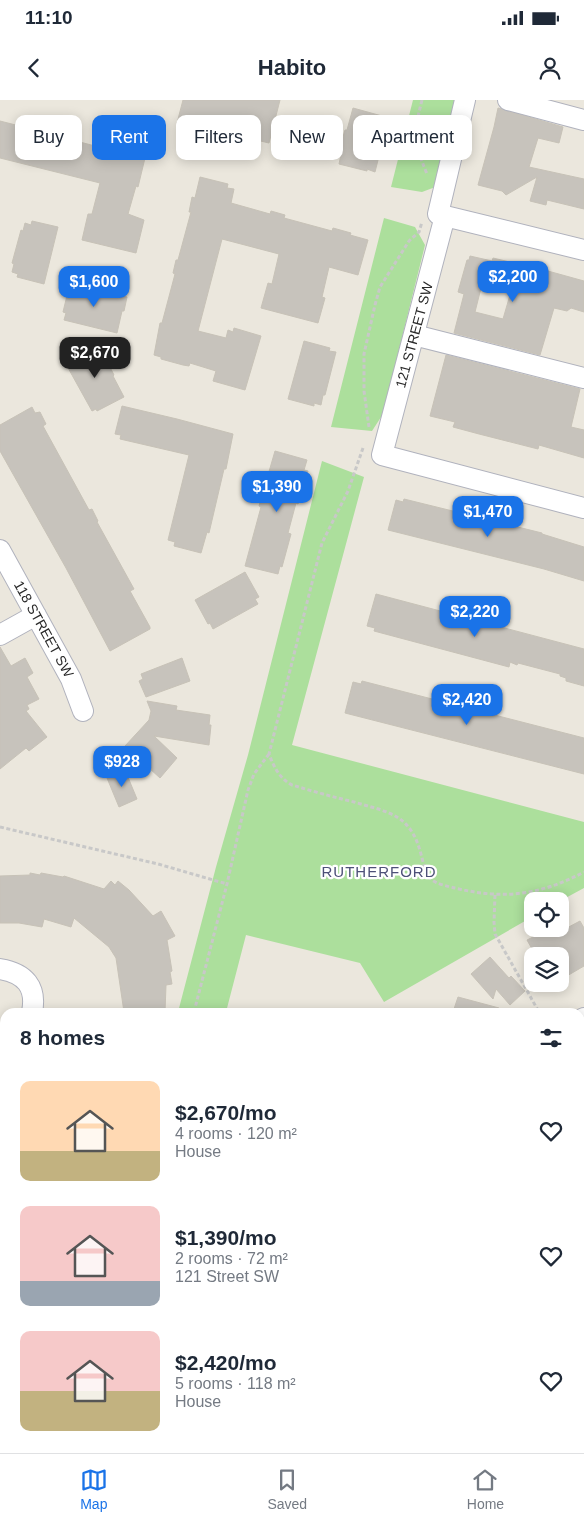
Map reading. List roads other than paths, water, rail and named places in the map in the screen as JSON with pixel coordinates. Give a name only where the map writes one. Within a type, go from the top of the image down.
[{"type":"street","name":"121 STREET SW","points":[[465,100],[442,215],[414,335],[382,455],[584,508]]},
{"type":"street","points":[[508,100],[584,120]]},
{"type":"street","points":[[442,215],[584,250]]},
{"type":"street","points":[[414,335],[584,378]]},
{"type":"street","name":"118 STREET SW","points":[[0,550],[71,679],[82,711]]},
{"type":"street","points":[[0,635],[36,615]]},
{"type":"street","points":[[0,969],[12,971],[26,981],[32,992],[32,1008]]},
{"type":"district","name":"RUTHERFORD","points":[[379,871]]}]
